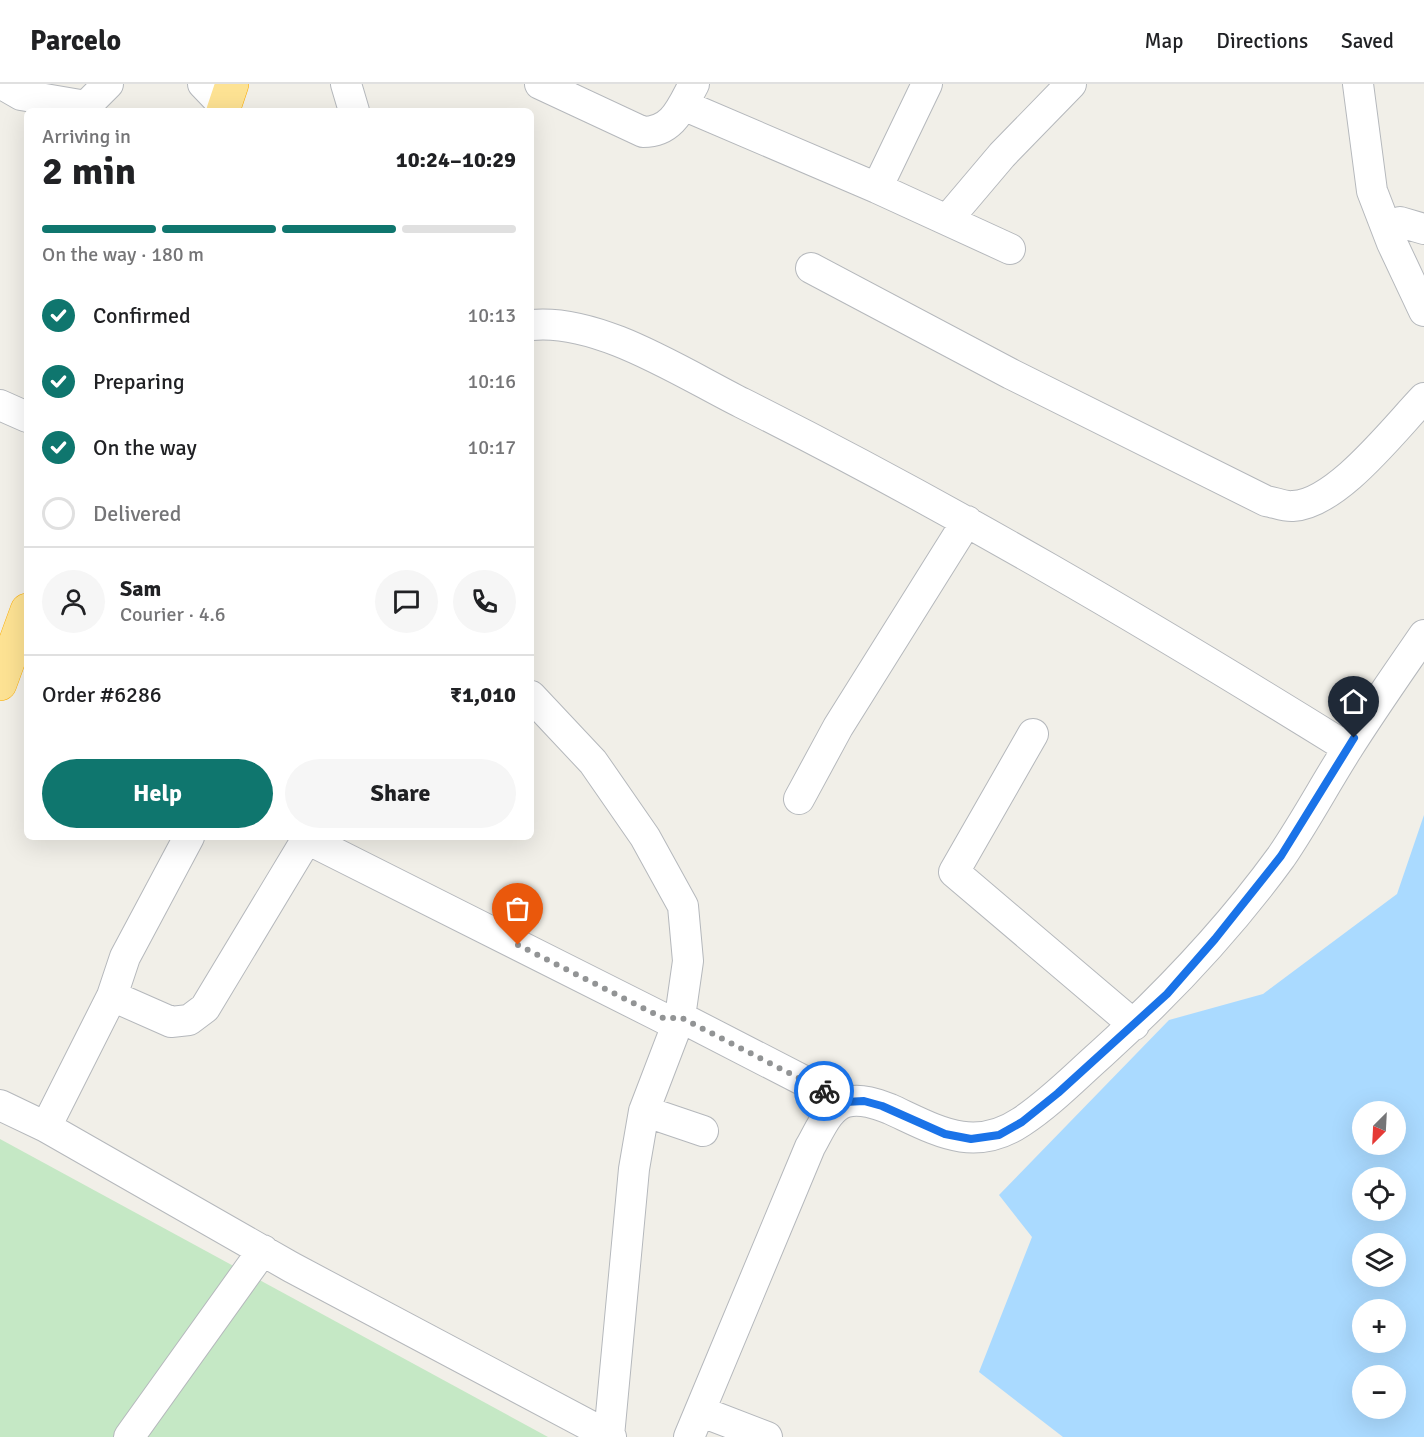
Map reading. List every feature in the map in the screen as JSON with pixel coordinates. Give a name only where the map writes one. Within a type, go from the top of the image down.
[{"type":"highway","points":[[0,684],[24,618]]},
{"type":"street","points":[[2,84],[21,95],[86,106],[108,84]]},
{"type":"street","points":[[346,84],[353,108]]},
{"type":"street","points":[[540,84],[643,132],[657,132],[670,123],[688,95],[877,188],[1010,249]]},
{"type":"street","points":[[877,188],[927,84]]},
{"type":"street","points":[[947,220],[1002,155],[1071,84]]},
{"type":"street","points":[[1358,84],[1360,116],[1372,191],[1392,243],[1424,311]]},
{"type":"street","points":[[1376,84],[1382,162],[1393,209],[1412,226],[1424,274]]},
{"type":"street","points":[[811,268],[1011,374],[1255,495],[1293,507],[1318,500],[1337,489],[1424,398]]},
{"type":"street","points":[[534,325],[551,323],[609,336],[855,459],[1185,647],[1348,748]]},
{"type":"street","points":[[0,405],[24,416]]},
{"type":"street","points":[[799,799],[850,708],[967,521]]},
{"type":"street","points":[[312,840],[665,1019],[680,1017],[845,1102],[864,1101],[882,1106],[945,1134],[971,1139],[999,1135],[1022,1122],[1058,1093],[1167,994],[1215,939],[1281,856],[1348,748],[1424,636]]},
{"type":"street","points":[[0,1105],[46,1127],[263,1250],[610,1436],[633,1169],[644,1110],[680,1017],[688,961],[683,906],[645,837],[593,762],[534,699]]},
{"type":"street","points":[[1033,734],[954,872],[1134,1024]]},
{"type":"street","points":[[46,1127],[112,996],[124,957],[187,840]]},
{"type":"street","points":[[112,996],[171,1022],[189,1020],[205,1008],[307,840]]},
{"type":"street","points":[[767,1437],[696,1425],[810,1147],[829,1113],[845,1102]]},
{"type":"street","points":[[644,1110],[703,1131]]},
{"type":"street","points":[[129,1437],[263,1250]]},
{"type":"green space","points":[[0,1139],[548,1437],[0,1437]]},
{"type":"water","points":[[1424,815],[1424,1437],[1063,1437],[979,1372],[1032,1237],[999,1195],[1169,1020],[1263,994],[1397,894]]},
{"type":"way so far","points":[[518,945],[665,1019],[680,1017],[824,1091]]},
{"type":"route","points":[[824,1091],[845,1102],[864,1101],[882,1106],[945,1134],[971,1139],[999,1135],[1022,1122],[1058,1093],[1167,994],[1215,939],[1281,856],[1354,738]]}]
